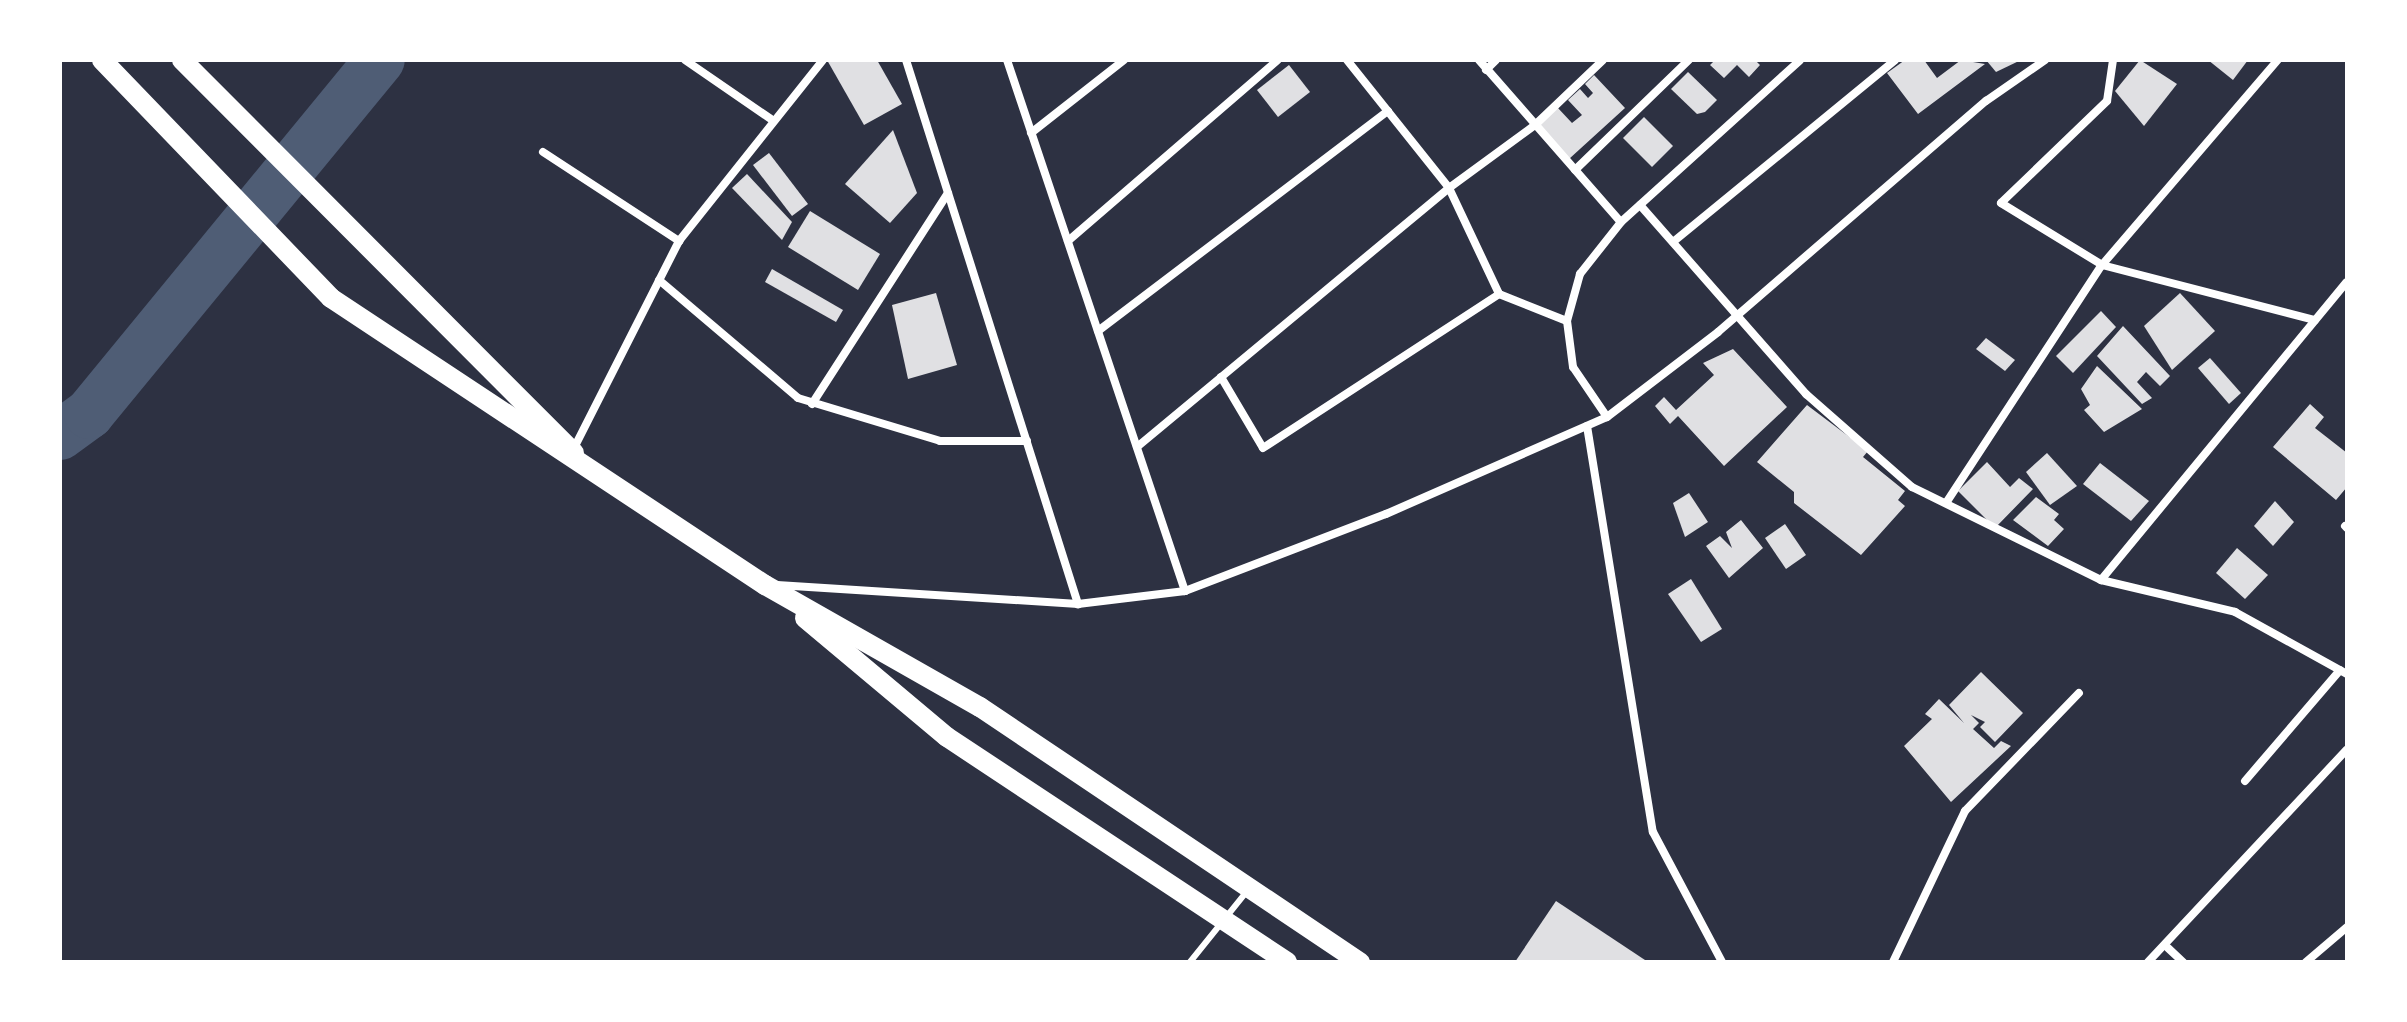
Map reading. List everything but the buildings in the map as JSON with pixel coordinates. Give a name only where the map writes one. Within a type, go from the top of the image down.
[{"type":"main road","points":[[102,60],[323,290],[605,483],[765,585],[980,707],[1360,962]]},
{"type":"main road","points":[[182,60],[605,483]]},
{"type":"main road","points":[[765,585],[947,737],[1287,962]]},
{"type":"street","points":[[685,60],[771,119]]},
{"type":"street","points":[[572,452],[679,241],[771,119],[823,60]]},
{"type":"street","points":[[906,60],[1078,604]]},
{"type":"street","points":[[1007,60],[1185,591]]},
{"type":"street","points":[[1031,133],[1124,60]]},
{"type":"street","points":[[1068,241],[1278,60]]},
{"type":"street","points":[[1347,60],[1449,188],[1499,294],[1567,321]]},
{"type":"street","points":[[1479,60],[1621,222]]},
{"type":"street","points":[[1486,70],[1496,60]]},
{"type":"street","points":[[1137,447],[1449,188],[1535,125],[1603,60]]},
{"type":"street","points":[[1575,170],[1689,60]]},
{"type":"street","points":[[1607,417],[1573,367],[1567,321],[1580,274],[1621,222],[1800,60]]},
{"type":"street","points":[[1673,242],[1895,60]]},
{"type":"street","points":[[765,585],[1078,604],[1185,591],[1607,417],[1738,315],[1986,101],[2045,60]]},
{"type":"street","points":[[2113,60],[2107,101],[2001,203],[2102,265],[2315,320]]},
{"type":"street","points":[[1946,503],[2102,265],[2278,60]]},
{"type":"street","points":[[1098,331],[1388,111]]},
{"type":"street","points":[[543,152],[679,241]]},
{"type":"street","points":[[812,404],[948,193]]},
{"type":"street","points":[[1640,205],[1806,394],[1912,487],[2101,580],[2235,612],[2344,672],[2245,781]]},
{"type":"street","points":[[659,280],[729,345],[812,404],[940,441],[1027,441]]},
{"type":"street","points":[[2101,580],[2347,282]]},
{"type":"street","points":[[1221,377],[1263,448],[1499,294]]},
{"type":"street","points":[[1587,426],[1653,832],[1722,962]]},
{"type":"street","points":[[1893,962],[1965,811],[2079,693]]},
{"type":"street","points":[[2148,962],[2168,948],[2347,749]]},
{"type":"street","points":[[2306,962],[2347,927]]},
{"type":"street","points":[[2168,948],[2183,962]]},
{"type":"lane","points":[[1190,962],[1250,888]]},
{"type":"waterway","points":[[60,435],[89,414],[380,60]]}]
